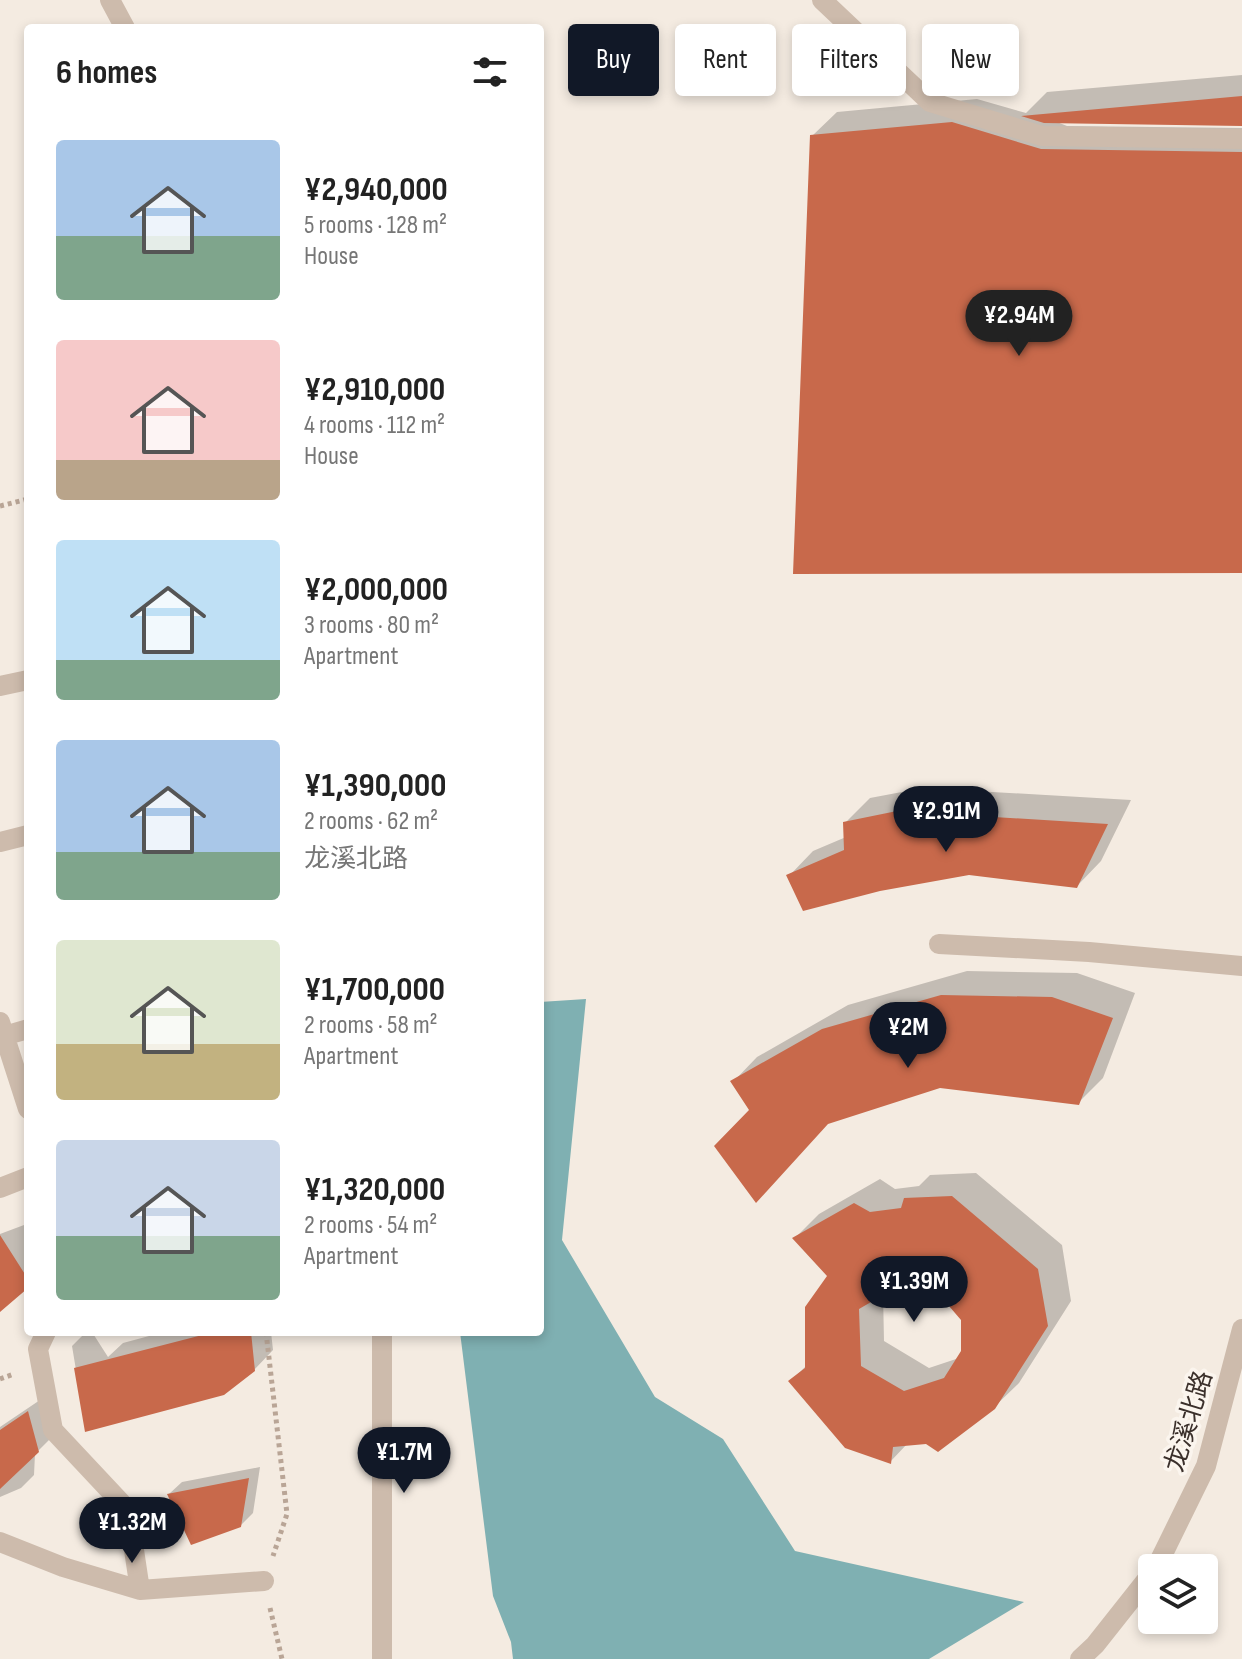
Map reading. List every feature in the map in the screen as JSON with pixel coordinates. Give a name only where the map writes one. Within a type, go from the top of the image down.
[{"type":"street","points":[[110,0],[123,24]]},
{"type":"street","points":[[822,0],[930,102],[1042,136],[1242,139]]},
{"type":"street","points":[[0,686],[24,681]]},
{"type":"street","points":[[0,842],[24,836]]},
{"type":"street","points":[[939,944],[1089,952],[1242,966]]},
{"type":"street","points":[[24,1030],[1,1033],[24,1098]]},
{"type":"street","points":[[0,1188],[24,1179]]},
{"type":"street","name":"龙溪北路","points":[[1163,1554],[1206,1466],[1242,1329]]},
{"type":"street","points":[[44,1336],[38,1349],[53,1430],[128,1510],[140,1590]]},
{"type":"street","points":[[382,1336],[382,1659]]},
{"type":"street","points":[[0,1542],[63,1567],[140,1590],[264,1581]]},
{"type":"street","points":[[1080,1659],[1138,1591]]},
{"type":"path","points":[[0,506],[24,500]]},
{"type":"path","points":[[266,1336],[287,1514],[264,1581],[282,1659]]},
{"type":"water","points":[[586,999],[562,1240],[655,1397],[723,1439],[795,1551],[1024,1602],[929,1659],[513,1659],[511,1642],[493,1596],[460,1336],[544,1336],[544,1002]]},
{"type":"building","points":[[1242,96],[1242,126],[1044,123],[1021,116]]},
{"type":"building","points":[[952,122],[1041,149],[1242,152],[1242,573],[793,574],[810,135]]},
{"type":"building","points":[[897,811],[1108,824],[1077,888],[969,875],[880,891],[803,911],[786,875],[844,850],[843,822]]},
{"type":"building","points":[[941,995],[1052,997],[1113,1018],[1079,1105],[940,1088],[828,1124],[756,1203],[714,1146],[749,1110],[730,1081],[822,1029]]},
{"type":"building","points":[[952,1196],[1038,1269],[1048,1326],[995,1409],[938,1452],[926,1444],[893,1447],[891,1464],[845,1448],[788,1381],[805,1368],[805,1307],[827,1276],[792,1238],[854,1203],[870,1212],[901,1208],[904,1198]],"holes":[[[909,1280],[931,1285],[961,1320],[961,1351],[944,1378],[904,1391],[861,1366],[859,1309]]]},
{"type":"building","points":[[0,1235],[24,1273],[24,1291],[0,1312]]},
{"type":"building","points":[[198,1336],[251,1336],[255,1371],[224,1395],[85,1432],[74,1368]]},
{"type":"building","points":[[28,1411],[39,1452],[0,1489],[0,1430]]},
{"type":"building","points":[[249,1478],[241,1527],[191,1545],[167,1494]]}]
